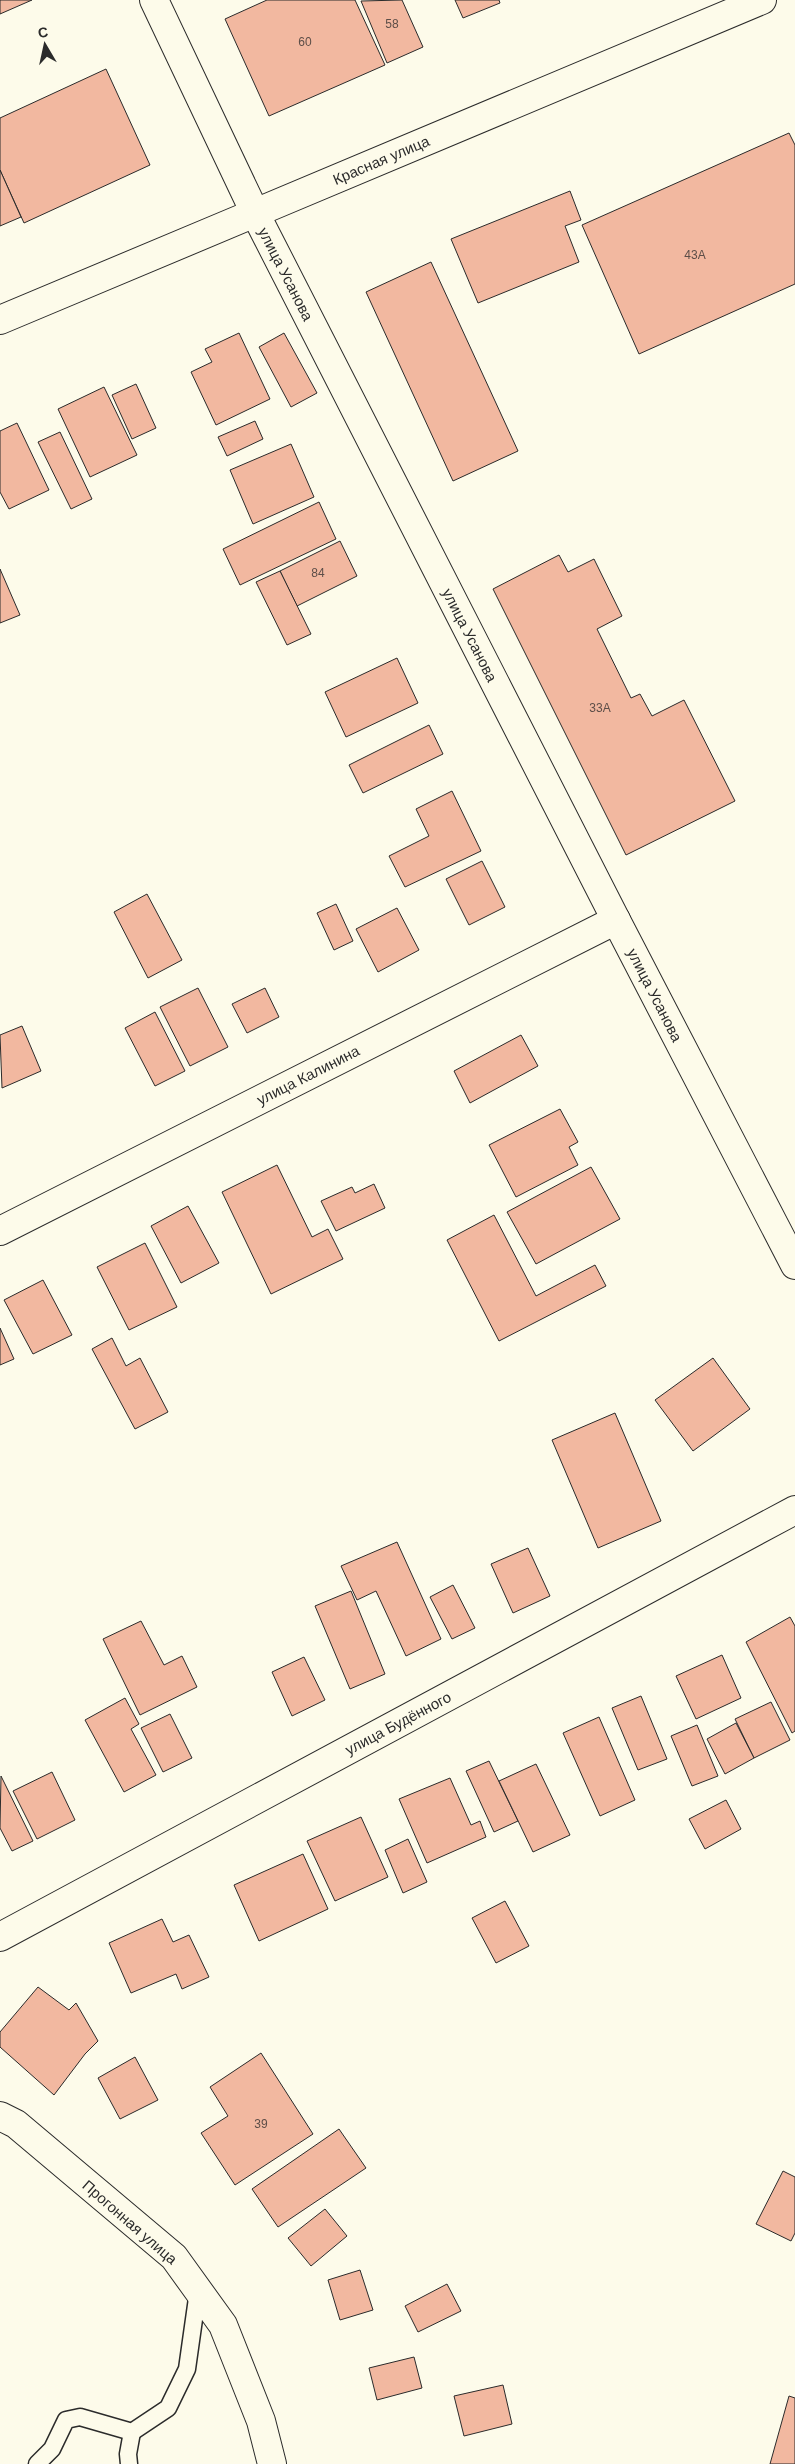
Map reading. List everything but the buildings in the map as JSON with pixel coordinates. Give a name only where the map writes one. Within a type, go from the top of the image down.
[{"type":"street","name":"улица Усанова","points":[[154,0],[255,213],[616,920],[795,1265]]},
{"type":"street","name":"Красная улица","points":[[0,320],[762,0]]},
{"type":"street","name":"улица Калинина","points":[[0,1231],[616,920]]},
{"type":"street","name":"улица Будённого","points":[[0,1937],[795,1510]]},
{"type":"street","name":"Прогонная улица","points":[[0,2116],[16,2124],[174,2257],[223,2325],[261,2422],[272,2464]]},
{"type":"lane","points":[[129,2464],[128,2454],[132,2432],[168,2408],[187,2369],[198,2290]]},
{"type":"lane","points":[[37,2464],[52,2449],[66,2420],[80,2417],[132,2432]]}]
